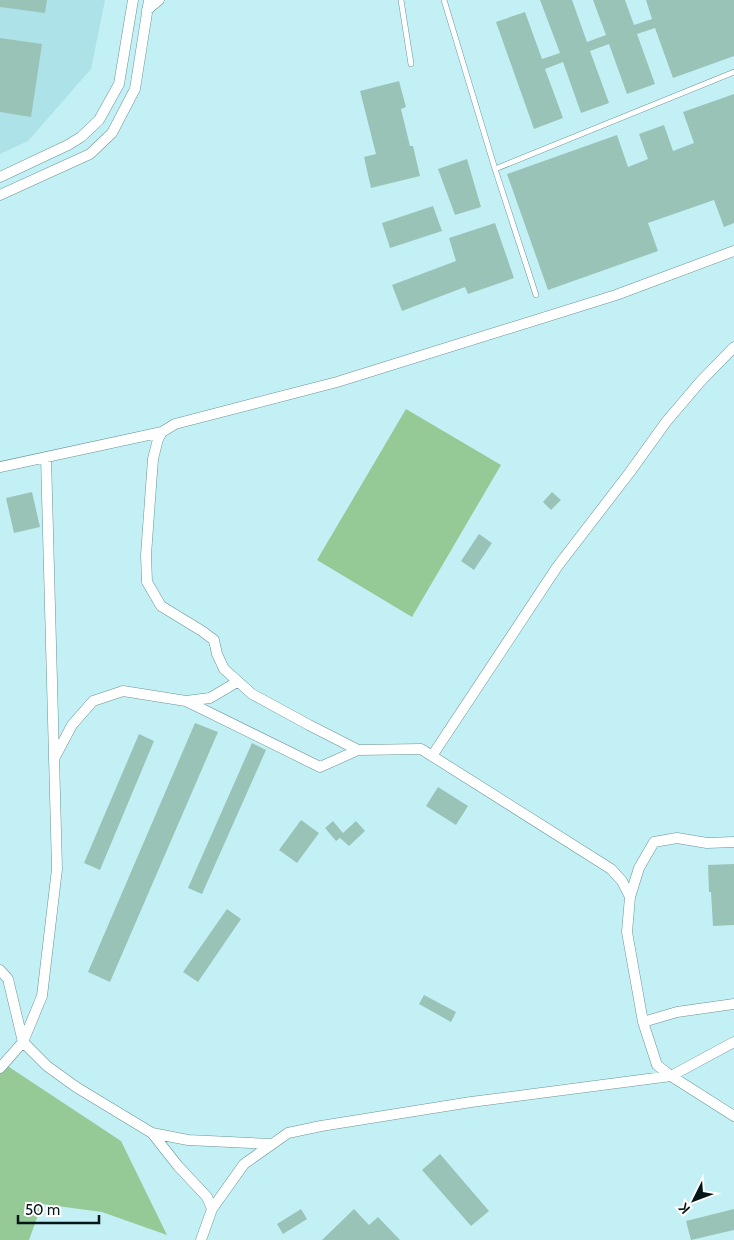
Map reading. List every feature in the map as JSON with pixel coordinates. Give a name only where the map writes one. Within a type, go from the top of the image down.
[{"type":"street","points":[[0,177],[68,145],[99,120],[119,84],[133,0]]},
{"type":"street","points":[[0,195],[76,162],[90,154],[112,133],[135,89],[148,5],[159,0]]},
{"type":"street","points":[[119,84],[120,89],[127,94],[132,93],[135,89]]},
{"type":"street","points":[[81,136],[86,138],[92,145],[90,154]]},
{"type":"street","points":[[0,467],[162,432],[175,424],[337,382],[589,303],[734,251]]},
{"type":"street","points":[[432,756],[557,567],[666,422],[700,382],[734,347]]},
{"type":"street","points":[[162,432],[158,439],[153,459],[146,554],[147,582],[161,606],[202,630],[214,640],[216,654],[224,670],[252,694],[309,726],[358,750]]},
{"type":"street","points":[[0,1068],[22,1042],[42,996],[57,869],[46,457]]},
{"type":"street","points":[[53,760],[72,724],[93,701],[123,691],[186,701],[210,698],[236,682]]},
{"type":"street","points":[[186,701],[320,767],[358,750],[421,749],[611,869],[622,881],[630,897]]},
{"type":"street","points":[[734,842],[707,843],[677,838],[654,842],[639,868],[630,897],[627,932],[643,1022],[657,1065],[734,1116]]},
{"type":"street","points":[[0,970],[8,979],[22,1042],[47,1066],[76,1087],[152,1133],[188,1140],[273,1144]]},
{"type":"street","points":[[643,1022],[677,1012],[734,1004]]},
{"type":"street","points":[[201,1240],[212,1210],[244,1164],[288,1133],[471,1102],[671,1076],[734,1042]]},
{"type":"street","points":[[152,1133],[178,1166],[207,1197],[212,1210]]},
{"type":"lane","points":[[401,0],[411,64]]},
{"type":"lane","points":[[444,0],[495,169],[536,295]]},
{"type":"lane","points":[[495,169],[734,72]]},
{"type":"shaded area","points":[[0,0],[105,0],[91,69],[28,141],[0,154]]},
{"type":"green space","points":[[406,409],[501,465],[412,617],[317,560]]},
{"type":"green space","points":[[0,1061],[121,1141],[167,1235],[102,1212],[42,1204],[29,1240],[0,1240]]},
{"type":"building","points":[[0,0],[47,0],[45,13],[0,7]]},
{"type":"building","points":[[540,0],[572,0],[587,42],[606,35],[593,0],[625,0],[634,25],[652,19],[646,0],[734,0],[734,56],[673,78],[655,28],[637,34],[655,84],[627,94],[609,44],[590,51],[609,103],[581,113],[563,62],[545,69],[563,118],[534,129],[496,22],[525,12],[542,59],[560,53]]},
{"type":"building","points":[[0,38],[42,44],[31,117],[0,112]]},
{"type":"building","points":[[399,81],[406,107],[401,109],[420,176],[371,188],[364,157],[376,154],[360,91]]},
{"type":"building","points":[[734,94],[734,223],[724,227],[714,200],[648,223],[658,251],[548,290],[507,174],[617,135],[628,167],[648,159],[639,134],[664,125],[673,151],[694,143],[683,112]]},
{"type":"building","points":[[467,159],[481,207],[455,215],[438,169]]},
{"type":"building","points":[[433,206],[442,231],[390,248],[382,223]]},
{"type":"building","points":[[495,223],[514,278],[468,294],[465,287],[402,311],[392,285],[456,261],[449,238]]},
{"type":"building","points":[[32,492],[40,527],[14,533],[6,498]]},
{"type":"building","points":[[552,492],[561,500],[551,510],[543,502]]},
{"type":"building","points":[[479,534],[492,543],[474,570],[461,561]]},
{"type":"building","points":[[195,723],[218,732],[110,982],[88,972]]},
{"type":"building","points":[[139,734],[154,741],[100,870],[84,863]]},
{"type":"building","points":[[252,743],[266,750],[202,894],[188,888]]},
{"type":"building","points":[[438,787],[468,806],[456,825],[426,806]]},
{"type":"building","points":[[301,820],[319,833],[297,863],[279,850]]},
{"type":"building","points":[[333,821],[343,833],[356,821],[365,831],[349,846],[340,838],[336,841],[325,828]]},
{"type":"building","points":[[734,864],[734,925],[713,926],[708,865]]},
{"type":"building","points":[[227,909],[241,919],[198,982],[183,972]]},
{"type":"building","points":[[424,995],[456,1012],[451,1022],[419,1004]]},
{"type":"building","points":[[440,1154],[489,1211],[471,1226],[422,1170]]},
{"type":"building","points":[[301,1209],[307,1219],[283,1234],[277,1224]]},
{"type":"building","points":[[354,1209],[369,1225],[378,1217],[400,1240],[322,1240]]},
{"type":"building","points":[[734,1209],[734,1230],[691,1240],[686,1221]]}]
